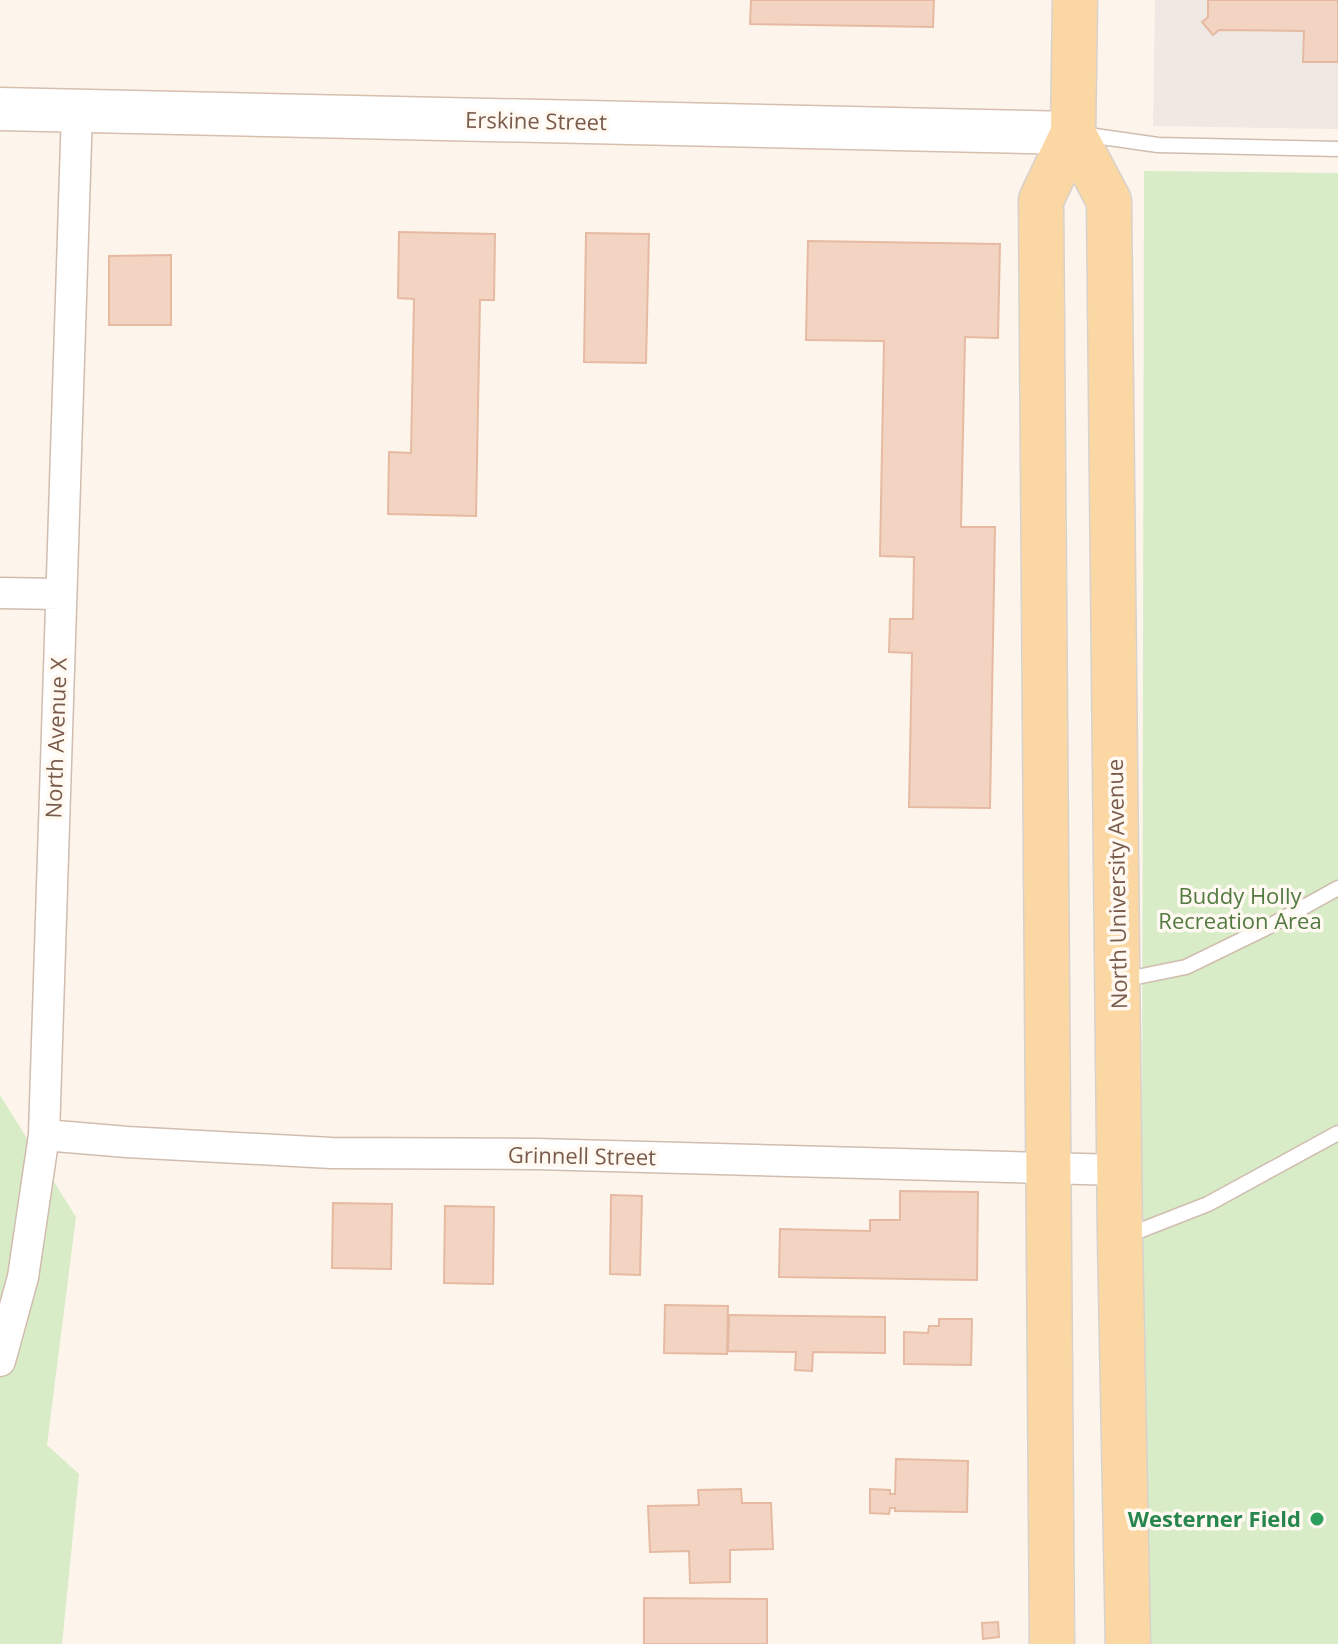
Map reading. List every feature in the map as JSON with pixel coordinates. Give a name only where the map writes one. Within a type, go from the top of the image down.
[{"type":"main road","name":"North University Avenue","points":[[1052,1644],[1041,200],[1073,133],[1075,0]]},
{"type":"main road","name":"Erskine Street","points":[[0,109],[1073,133]]},
{"type":"main road","name":"North University Avenue","points":[[1073,133],[1109,201],[1120,1239],[1128,1644]]},
{"type":"street","name":"North Avenue X","points":[[0,1361],[23,1277],[44,1135],[77,111]]},
{"type":"street","points":[[0,593],[60,594]]},
{"type":"street","name":"Grinnell Street","points":[[44,1135],[331,1153],[536,1154],[1120,1170]]},
{"type":"lane","points":[[1073,133],[1158,145],[1338,149]]},
{"type":"lane","points":[[1118,981],[1186,967],[1338,888]]},
{"type":"lane","points":[[1120,1239],[1208,1204],[1338,1133]]},
{"type":"shaded area","points":[[1155,0],[1338,0],[1338,129],[1153,126]]},
{"type":"green space","name":"Buddy Holly Recreation Area","points":[[1144,171],[1338,173],[1338,1644],[1141,1644]]},
{"type":"green space","points":[[0,1095],[76,1217],[47,1445],[79,1474],[62,1644],[0,1644]]},
{"type":"building","points":[[751,0],[934,0],[933,27],[750,24]]},
{"type":"building","points":[[1208,0],[1338,0],[1338,62],[1303,62],[1304,31],[1219,30],[1213,35],[1202,22],[1208,17]]},
{"type":"building","points":[[399,232],[495,234],[494,300],[480,300],[476,516],[388,514],[389,452],[411,453],[414,299],[398,298]]},
{"type":"building","points":[[586,233],[649,234],[646,363],[584,362]]},
{"type":"building","points":[[808,241],[1000,244],[998,338],[965,337],[961,527],[995,527],[990,808],[909,807],[912,653],[889,652],[890,619],[913,619],[914,557],[880,556],[884,341],[806,340]]},
{"type":"building","points":[[171,255],[171,325],[109,325],[109,256]]},
{"type":"building","points":[[900,1191],[978,1192],[977,1280],[779,1277],[780,1229],[870,1231],[870,1220],[900,1220]]},
{"type":"building","points":[[611,1195],[642,1196],[640,1275],[610,1274]]},
{"type":"building","points":[[333,1203],[392,1204],[391,1269],[332,1268]]},
{"type":"building","points":[[445,1206],[494,1207],[493,1284],[444,1283]]},
{"type":"building","points":[[665,1305],[728,1306],[727,1354],[664,1353]]},
{"type":"building","points":[[729,1315],[885,1317],[885,1353],[813,1352],[812,1371],[795,1370],[796,1352],[728,1351]]},
{"type":"building","points":[[939,1319],[972,1319],[971,1365],[904,1364],[904,1332],[928,1333],[929,1326],[939,1326]]},
{"type":"building","points":[[896,1459],[968,1461],[967,1512],[895,1511],[895,1508],[890,1508],[889,1514],[870,1513],[870,1489],[890,1490],[890,1494],[895,1494]]},
{"type":"building","points":[[741,1489],[742,1503],[771,1503],[773,1549],[730,1550],[730,1582],[690,1583],[689,1551],[650,1552],[648,1506],[699,1505],[698,1490]]},
{"type":"building","points":[[644,1598],[767,1599],[767,1644],[644,1644]]},
{"type":"building","points":[[998,1622],[999,1637],[983,1639],[982,1623]]},
{"type":"place","name":"Westerner Field","points":[[1317,1519]]}]
